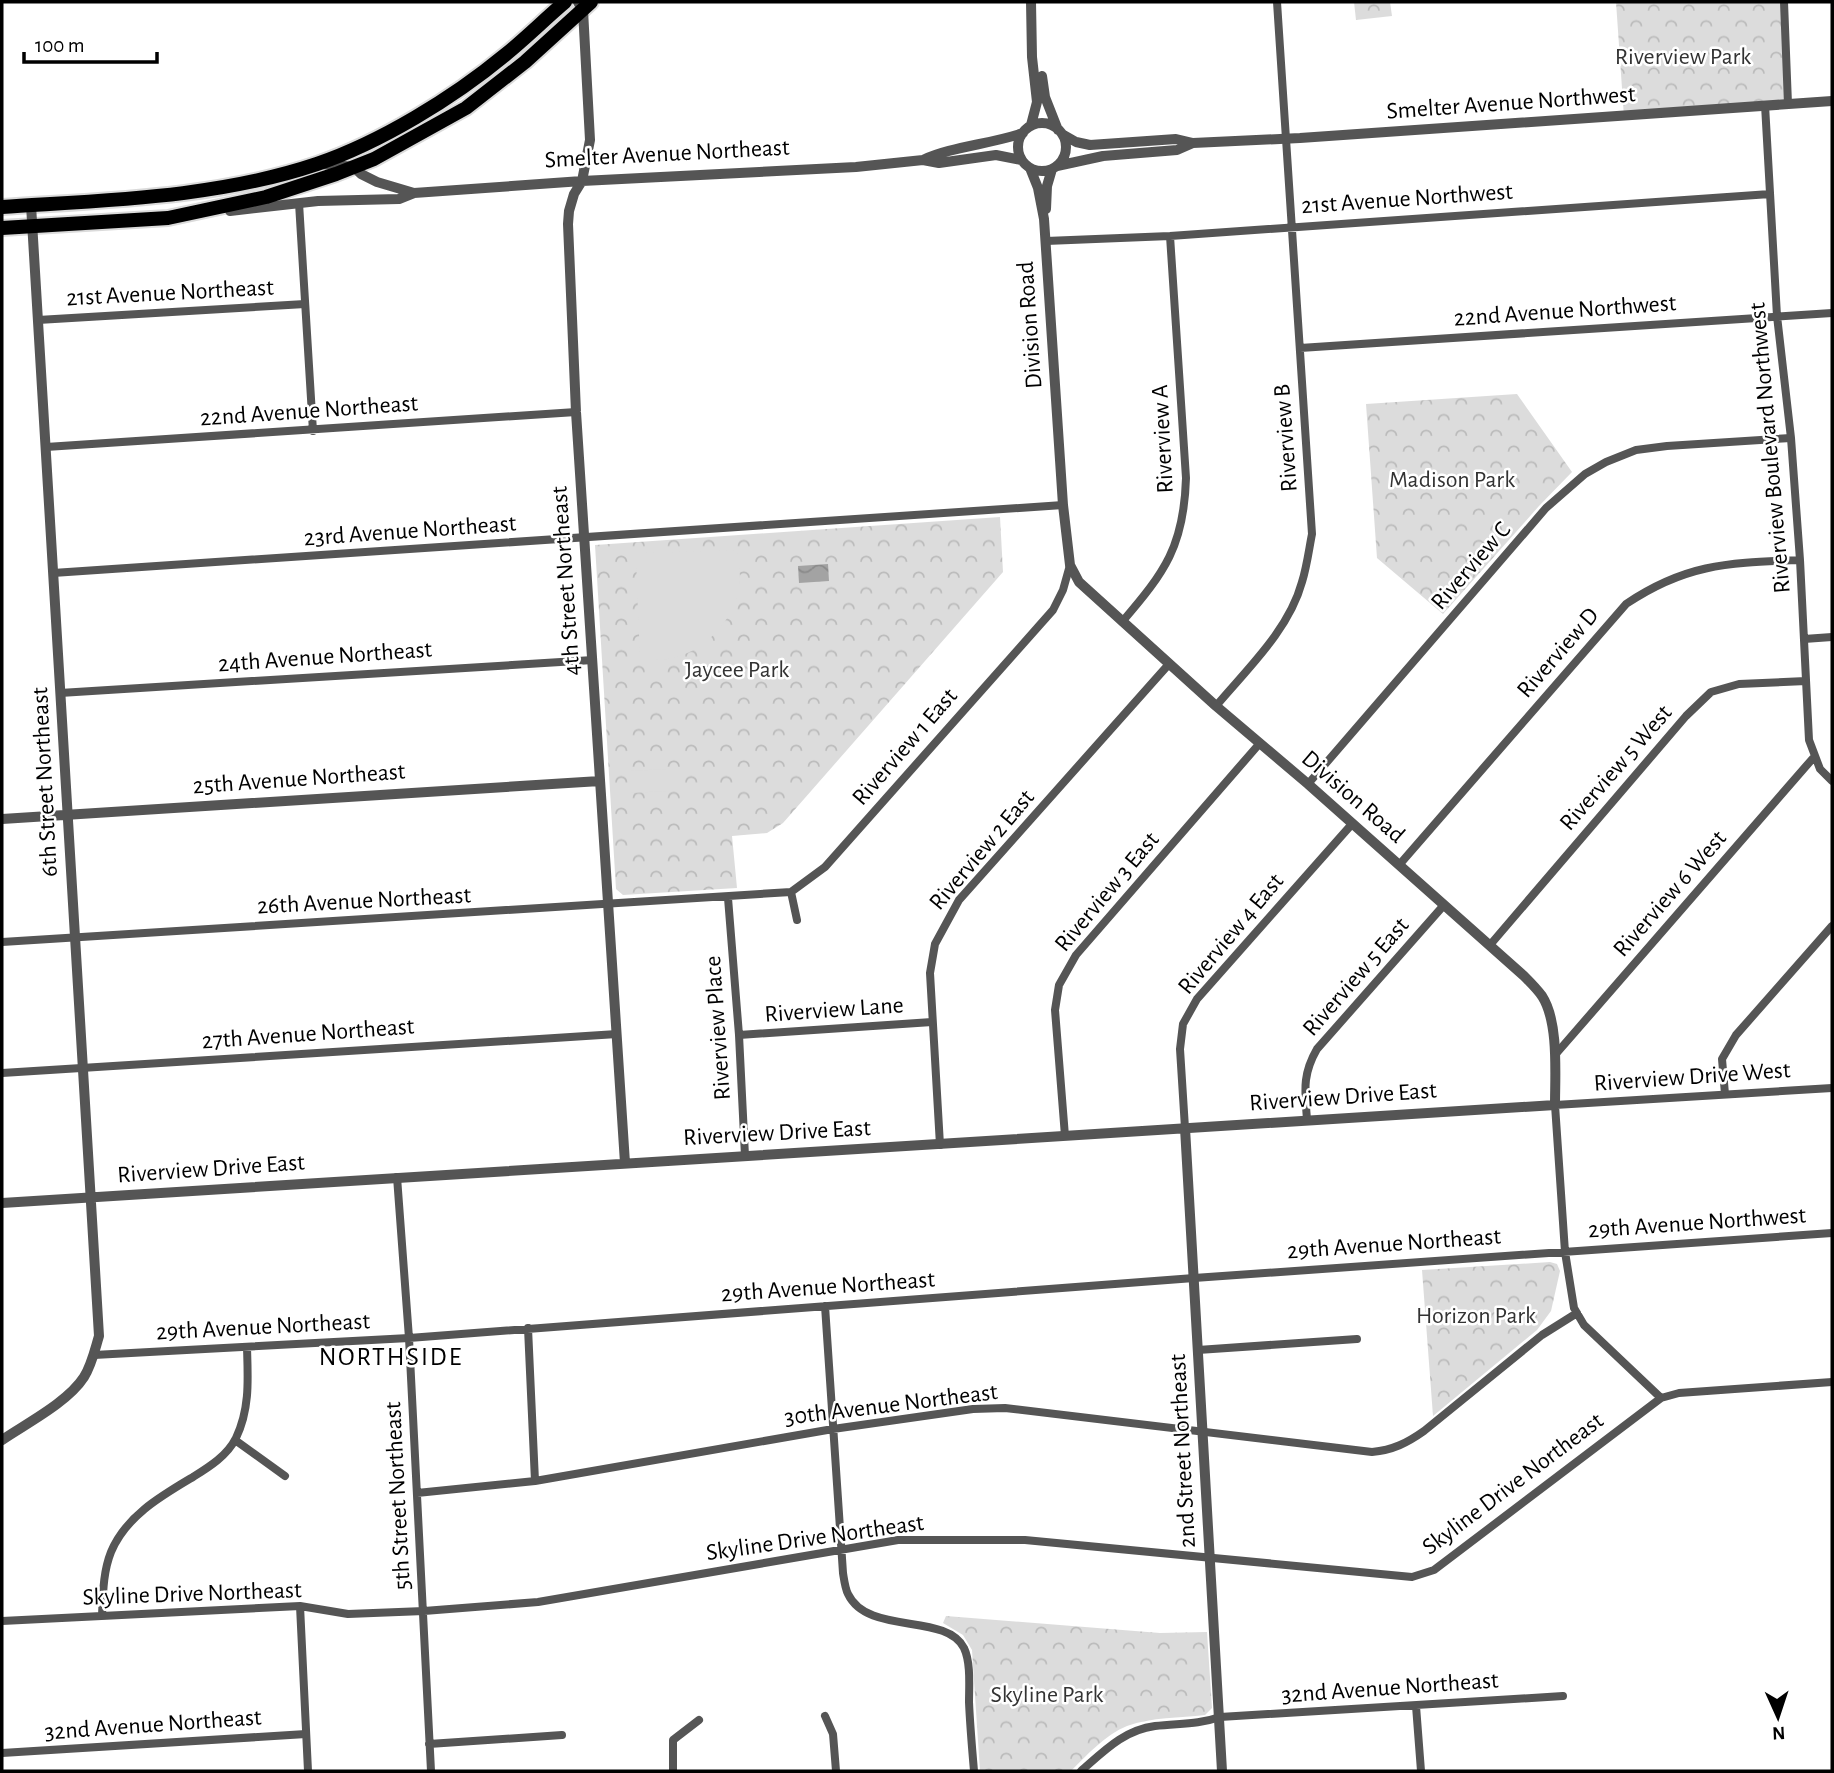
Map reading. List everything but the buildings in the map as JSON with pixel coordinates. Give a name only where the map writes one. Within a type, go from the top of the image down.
[{"type":"highway","points":[[2,206],[180,193],[249,182],[318,163],[375,139],[454,92],[504,56],[565,2]]},
{"type":"highway","points":[[168,218],[278,194],[354,167],[410,140],[466,108],[519,67],[584,5]]},
{"type":"highway","name":"Smelter Avenue Northeast","points":[[2,228],[168,218]]},
{"type":"street","points":[[1031,2],[1032,57],[1037,102],[1027,129],[1018,143],[1025,164],[1041,171],[1054,167],[1065,151],[1045,97],[1038,50],[1033,42]]},
{"type":"street","name":"Riverview B","points":[[1216,706],[1275,636],[1289,614],[1302,583],[1312,534],[1277,2]]},
{"type":"street","points":[[1784,2],[1788,104]]},
{"type":"street","name":"4th Street Northeast","points":[[584,5],[590,140],[582,181],[571,202],[568,224],[576,412],[625,1163]]},
{"type":"street","name":"Smelter Avenue Northwest","points":[[1060,132],[1076,142],[1090,145],[1176,139],[1193,143],[1286,139],[1832,101]]},
{"type":"street","name":"Riverview Boulevard Northwest","points":[[1765,105],[1777,316],[1791,438],[1800,560],[1809,740],[1820,769],[1832,781]]},
{"type":"street","points":[[1027,129],[1048,124],[1060,132]]},
{"type":"street","name":"Smelter Avenue Northeast","points":[[923,160],[1003,140],[1027,129]]},
{"type":"street","name":"Smelter Avenue Northwest","points":[[1054,167],[1103,156],[1177,150],[1193,143]]},
{"type":"street","name":"Smelter Avenue Northeast","points":[[168,218],[299,203],[399,199],[414,193],[582,181],[848,167],[923,160],[939,163],[996,155],[1025,164]]},
{"type":"street","name":"Smelter Avenue Northeast","points":[[318,163],[354,167],[377,182],[414,193]]},
{"type":"street","name":"Division Road","points":[[1025,164],[1038,188],[1044,219],[1063,505],[1070,565],[1079,582],[1122,622],[1490,945],[1544,998],[1551,1022],[1555,1055],[1555,1105],[1569,1286],[1577,1313],[1584,1325],[1661,1398]]},
{"type":"street","name":"Division Road","points":[[1044,219],[1047,187],[1054,167]]},
{"type":"street","name":"21st Avenue Northwest","points":[[1046,241],[1170,236],[1770,194]]},
{"type":"street","points":[[299,203],[313,431]]},
{"type":"street","name":"6th Street Northeast","points":[[31,205],[99,1336],[94,1355]]},
{"type":"street","name":"Riverview A","points":[[1122,622],[1166,566],[1185,508],[1186,478],[1170,236]]},
{"type":"street","name":"21st Avenue Northeast","points":[[38,320],[305,304]]},
{"type":"street","name":"22nd Avenue Northwest","points":[[1300,348],[1832,313]]},
{"type":"street","name":"22nd Avenue Northeast","points":[[46,447],[576,412]]},
{"type":"street","name":"Riverview C","points":[[1308,784],[1546,508],[1585,474],[1636,450],[1791,438]]},
{"type":"street","name":"23rd Avenue Northeast","points":[[53,573],[1063,505]]},
{"type":"street","name":"Riverview D","points":[[1399,865],[1626,604],[1658,584],[1691,571],[1731,563],[1800,560]]},
{"type":"street","name":"Riverview 1 East","points":[[791,892],[825,867],[1053,610],[1063,590],[1070,565]]},
{"type":"street","points":[[1804,639],[1832,637]]},
{"type":"street","name":"24th Avenue Northeast","points":[[60,693],[593,660]]},
{"type":"street","name":"Riverview 2 East","points":[[940,1145],[929,973],[935,944],[959,900],[1169,664]]},
{"type":"street","name":"Riverview 5 West","points":[[1490,945],[1686,716],[1711,692],[1739,684],[1806,681]]},
{"type":"street","name":"Riverview 3 East","points":[[1065,1136],[1055,1010],[1059,985],[1076,955],[1260,743]]},
{"type":"street","name":"Riverview 6 West","points":[[1555,1055],[1814,757]]},
{"type":"street","name":"25th Avenue Northeast","points":[[2,819],[600,781]]},
{"type":"street","name":"Riverview 4 East","points":[[1185,1128],[1181,1049],[1184,1024],[1197,999],[1352,824]]},
{"type":"street","points":[[728,898],[791,892],[797,920]]},
{"type":"street","name":"26th Avenue Northeast","points":[[2,942],[728,898]]},
{"type":"street","name":"Riverview Place","points":[[728,898],[739,1035],[744,1156]]},
{"type":"street","name":"Riverview 5 East","points":[[1307,1120],[1305,1080],[1308,1065],[1317,1049],[1444,905]]},
{"type":"street","points":[[1725,1094],[1722,1059],[1736,1035],[1832,926]]},
{"type":"street","name":"Riverview Lane","points":[[739,1035],[932,1022]]},
{"type":"street","name":"27th Avenue Northeast","points":[[2,1073],[617,1034]]},
{"type":"street","name":"Riverview Drive West","points":[[1555,1105],[1832,1088]]},
{"type":"street","name":"Riverview Drive East","points":[[2,1203],[1555,1105]]},
{"type":"street","name":"2nd Street Northeast","points":[[1185,1128],[1222,1771]]},
{"type":"street","name":"5th Street Northeast","points":[[397,1177],[409,1338],[431,1771]]},
{"type":"street","name":"29th Avenue Northwest","points":[[1565,1252],[1832,1233]]},
{"type":"street","name":"29th Avenue Northeast","points":[[94,1355],[409,1338],[1565,1252]]},
{"type":"street","points":[[825,1306],[841,1550],[848,1594],[860,1610],[879,1618],[910,1623],[954,1636],[964,1649],[969,1679],[974,1771]]},
{"type":"street","name":"30th Avenue Northeast","points":[[417,1493],[536,1481],[833,1429],[972,1409],[1005,1408],[1372,1452],[1390,1450],[1424,1431],[1542,1335],[1577,1313]]},
{"type":"street","points":[[528,1328],[536,1481]]},
{"type":"street","points":[[1198,1350],[1357,1339]]},
{"type":"street","points":[[102,1616],[104,1577],[111,1551],[134,1518],[159,1497],[217,1462],[235,1440],[245,1414],[248,1394],[247,1348]]},
{"type":"street","points":[[2,1440],[57,1403],[76,1386],[84,1377],[94,1355]]},
{"type":"street","points":[[1661,1398],[1679,1393],[1832,1382]]},
{"type":"street","name":"Skyline Drive Northeast","points":[[2,1621],[300,1606],[348,1614],[538,1602],[898,1540],[1025,1540],[1412,1577],[1434,1570],[1661,1398]]},
{"type":"street","points":[[235,1440],[285,1476]]},
{"type":"street","points":[[300,1606],[308,1771]]},
{"type":"street","name":"32nd Avenue Northeast","points":[[1081,1771],[1116,1740],[1154,1726],[1200,1724],[1220,1717],[1563,1696]]},
{"type":"street","points":[[1416,1706],[1421,1771]]},
{"type":"street","points":[[825,1716],[833,1734],[836,1771]]},
{"type":"street","points":[[673,1771],[673,1740],[699,1720]]},
{"type":"street","name":"32nd Avenue Northeast","points":[[2,1753],[306,1734]]},
{"type":"street","points":[[429,1744],[562,1735]]},
{"type":"green space","points":[[1354,2],[1390,2],[1392,16],[1356,20]]},
{"type":"green space","name":"Riverview Park","points":[[1616,2],[1783,2],[1788,104],[1624,117]]},
{"type":"green space","name":"Madison Park","points":[[1517,394],[1572,472],[1443,614],[1377,558],[1366,404]]},
{"type":"green space","name":"Jaycee Park","points":[[1000,517],[1003,572],[783,823],[767,833],[732,836],[737,888],[623,895],[616,889],[595,545]]},
{"type":"green space","points":[[737,550],[740,575],[738,592],[734,606],[718,630],[707,641],[682,655],[668,659],[640,659],[636,561],[643,553]]},
{"type":"green space","points":[[666,769],[667,791],[631,793],[630,771]]},
{"type":"green space","name":"Horizon Park","points":[[1550,1262],[1557,1264],[1560,1271],[1551,1311],[1537,1330],[1433,1416],[1422,1270]]},
{"type":"green space","name":"Skyline Park","points":[[946,1616],[1160,1633],[1207,1632],[1212,1708],[1205,1715],[1156,1719],[1127,1726],[1104,1740],[1071,1771],[980,1771],[972,1650],[963,1635],[943,1623]]},
{"type":"water","points":[[828,564],[829,581],[799,583],[798,566]]},
{"type":"district","name":"NORTHSIDE","points":[[391,1357]]}]
